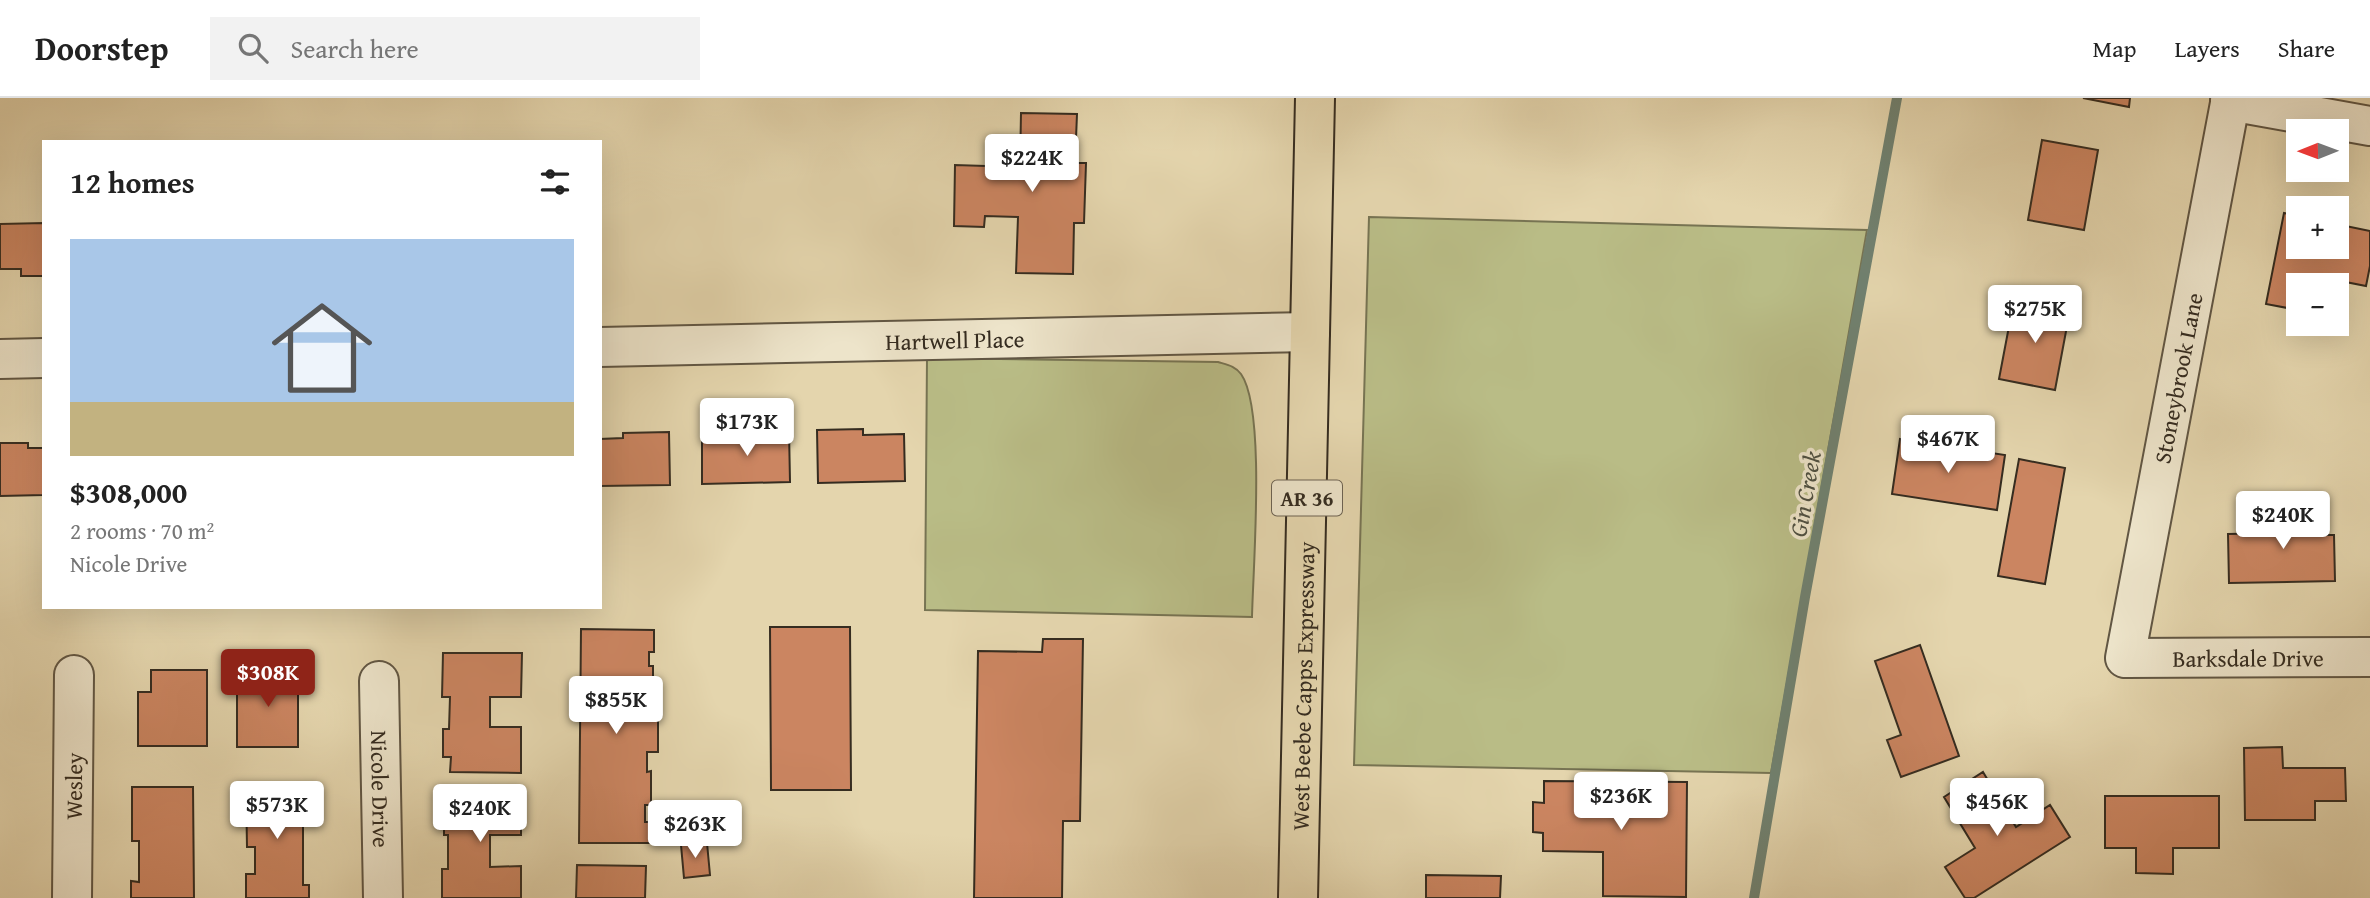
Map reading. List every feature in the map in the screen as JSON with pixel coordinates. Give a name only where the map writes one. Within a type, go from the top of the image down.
[{"type":"main road","name":"West Beebe Capps Expressway","points":[[1298,898],[1315,98]]},
{"type":"street","points":[[2231,99],[2370,126]]},
{"type":"street","name":"Stoneybrook Lane","points":[[2125,658],[2231,99]]},
{"type":"street","name":"Hartwell Place","points":[[602,347],[1311,332]]},
{"type":"street","points":[[0,359],[42,358]]},
{"type":"street","name":"Barksdale Drive","points":[[2125,658],[2370,657]]},
{"type":"street","name":"Wesley","points":[[72,898],[74,675]]},
{"type":"street","name":"Nicole Drive","points":[[379,681],[383,898]]},
{"type":"green space","points":[[1369,217],[1867,230],[1771,773],[1354,765]]},
{"type":"green space","points":[[927,358],[1218,362],[1236,369],[1249,392],[1256,453],[1252,617],[925,610]]},
{"type":"building","points":[[2083,98],[2130,98],[2129,107]]},
{"type":"building","points":[[1021,113],[1077,114],[1075,163],[1086,163],[1084,223],[1074,223],[1073,274],[1016,273],[1018,217],[985,216],[984,227],[954,226],[955,165],[1020,167]]},
{"type":"building","points":[[2042,140],[2098,150],[2084,230],[2028,220]]},
{"type":"building","points":[[2284,213],[2286,259],[2349,259],[2349,227],[2370,231],[2370,266],[2366,286],[2349,283],[2349,273],[2286,273],[2286,308],[2266,304]]},
{"type":"building","points":[[42,223],[42,276],[21,276],[21,269],[0,269],[0,224]]},
{"type":"building","points":[[2014,300],[2070,310],[2055,390],[1999,379]]},
{"type":"building","points":[[863,429],[863,435],[904,434],[905,481],[818,483],[817,430]]},
{"type":"building","points":[[789,430],[790,482],[702,484],[702,437],[743,436],[743,431]]},
{"type":"building","points":[[669,432],[670,485],[602,486],[602,439],[623,438],[623,433]]},
{"type":"building","points":[[1900,439],[2005,455],[1997,510],[1892,494]]},
{"type":"building","points":[[0,443],[28,443],[28,448],[42,448],[42,495],[0,496]]},
{"type":"building","points":[[2019,459],[2065,468],[2045,584],[1998,576]]},
{"type":"building","points":[[2304,496],[2305,535],[2334,535],[2335,581],[2229,583],[2228,534],[2278,533],[2277,497]]},
{"type":"building","points":[[770,627],[850,627],[851,790],[771,790]]},
{"type":"building","points":[[581,629],[654,630],[654,652],[649,652],[649,666],[653,666],[653,700],[648,700],[648,718],[658,718],[658,752],[647,752],[647,772],[651,771],[651,805],[645,805],[645,822],[652,822],[652,843],[579,843]]},
{"type":"building","points":[[1043,639],[1083,639],[1080,821],[1063,821],[1062,898],[974,898],[978,651],[1042,652]]},
{"type":"building","points":[[1920,645],[1959,756],[1901,777],[1887,740],[1901,735],[1875,661]]},
{"type":"building","points":[[443,653],[522,653],[521,697],[490,697],[490,727],[521,727],[521,773],[450,772],[451,757],[443,757],[443,729],[449,729],[450,697],[442,697]]},
{"type":"building","points":[[151,670],[207,670],[207,746],[138,746],[138,692],[151,692]]},
{"type":"building","points":[[298,670],[298,747],[237,747],[237,671]]},
{"type":"building","points":[[2282,747],[2283,768],[2345,768],[2346,801],[2315,801],[2315,820],[2245,820],[2244,748]]},
{"type":"building","points":[[1983,772],[2016,827],[2050,805],[2070,837],[1974,898],[1965,898],[1945,867],[1975,848],[1944,797]]},
{"type":"building","points":[[1544,781],[1687,782],[1686,897],[1603,896],[1603,852],[1543,851],[1543,833],[1533,832],[1533,802],[1544,803]]},
{"type":"building","points":[[246,786],[305,786],[305,791],[311,791],[310,822],[303,822],[303,885],[309,885],[309,898],[246,898],[246,874],[255,874],[255,847],[247,847]]},
{"type":"building","points":[[132,787],[193,787],[194,898],[131,898],[131,881],[139,882],[139,841],[132,841]]},
{"type":"building","points":[[444,792],[521,792],[521,835],[490,835],[490,867],[521,866],[521,898],[442,898],[442,869],[448,869],[448,835],[444,835]]},
{"type":"building","points":[[2105,796],[2219,796],[2219,848],[2173,848],[2173,874],[2136,873],[2136,848],[2105,848]]},
{"type":"building","points":[[707,843],[710,875],[684,878],[681,845]]},
{"type":"building","points":[[577,865],[646,866],[645,898],[576,898]]},
{"type":"building","points":[[1426,875],[1501,876],[1500,898],[1426,898]]},
{"type":"waterway","name":"Gin Creek","points":[[1754,898],[1805,597],[1897,98]]}]
